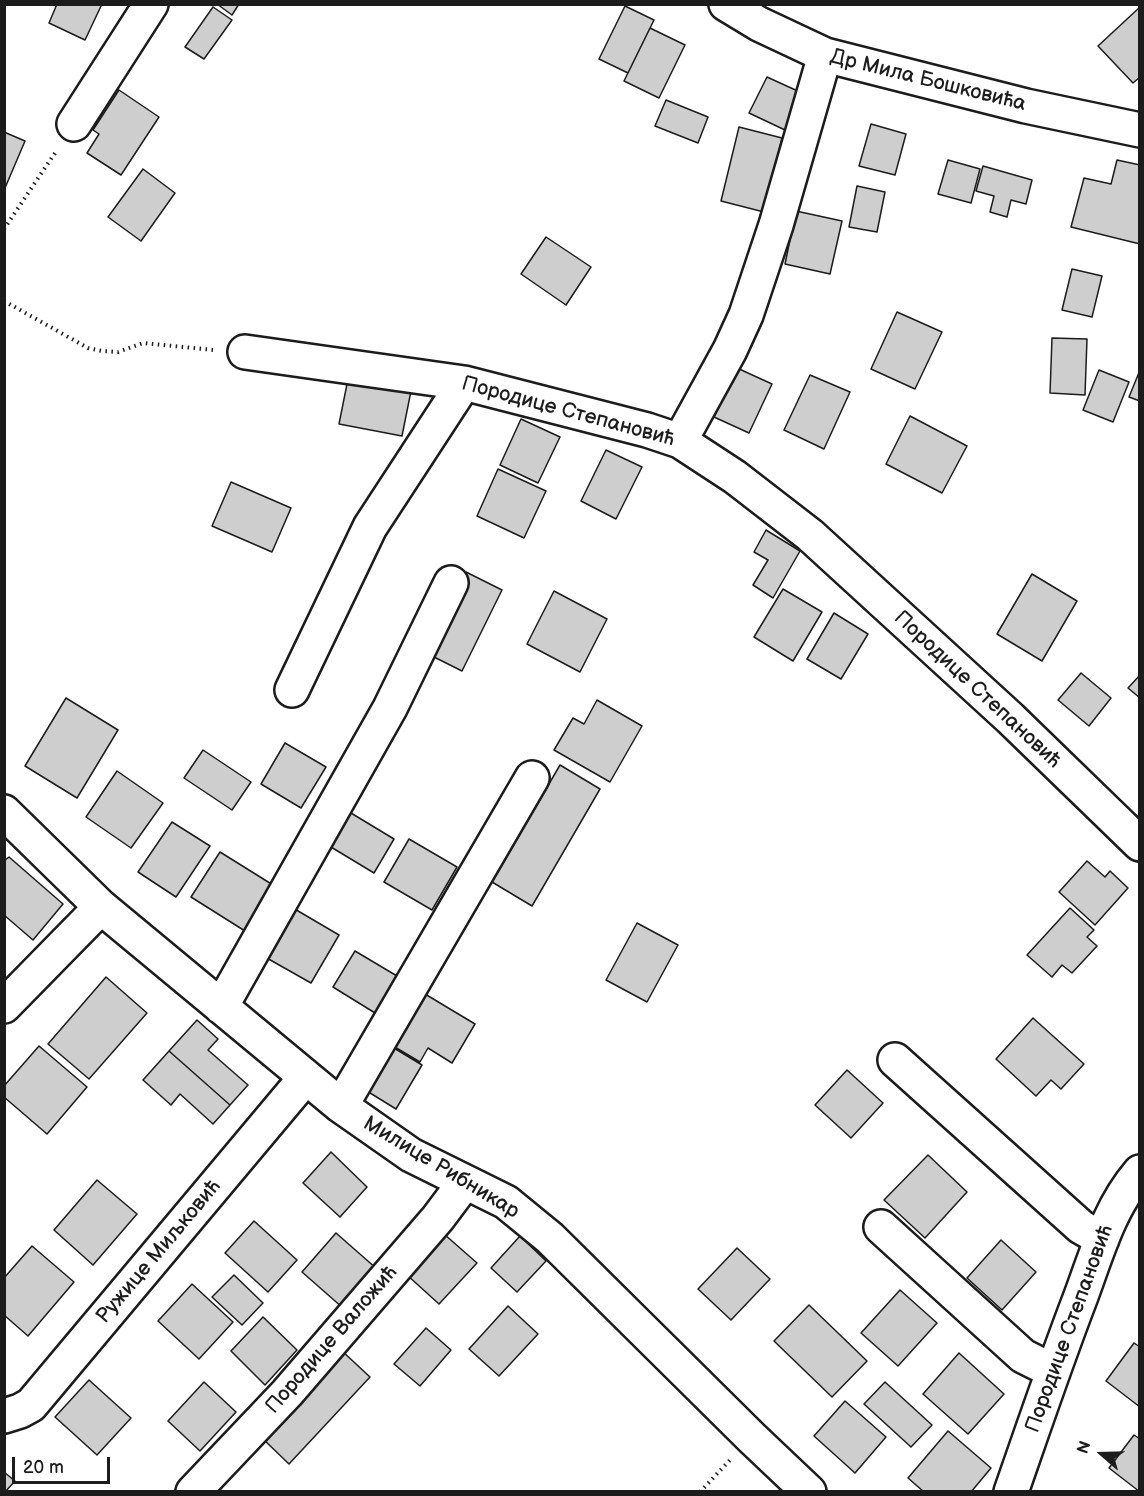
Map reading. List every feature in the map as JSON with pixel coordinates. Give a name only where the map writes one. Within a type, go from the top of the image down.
[{"type":"street","points":[[74,124],[151,4]]},
{"type":"street","name":"Др Мила Бошковића","points":[[726,4],[759,24],[825,55],[1026,106],[1140,130]]},
{"type":"street","points":[[680,441],[730,351],[746,315],[776,225],[825,55]]},
{"type":"street","name":"Породице Степановић","points":[[245,352],[464,383],[647,430],[680,441],[735,477],[810,535],[1010,718],[1140,844]]},
{"type":"street","points":[[292,690],[370,527],[464,383]]},
{"type":"street","points":[[221,1007],[390,708],[450,583]]},
{"type":"street","points":[[341,1106],[532,778]]},
{"type":"street","name":"Милице Рибникар","points":[[4,812],[101,907],[341,1106],[411,1155],[506,1202],[550,1238],[752,1438],[809,1491]]},
{"type":"street","points":[[4,1006],[101,907]]},
{"type":"street","points":[[895,1060],[1081,1227],[1102,1239]]},
{"type":"street","name":"Ружице Миљковић","points":[[4,1416],[31,1405],[306,1077]]},
{"type":"street","name":"Породице Степановић","points":[[1011,1491],[1102,1239],[1121,1196],[1140,1172]]},
{"type":"street","name":"Породице Валожић","points":[[193,1491],[287,1393],[438,1218],[465,1182]]},
{"type":"street","points":[[881,1227],[1023,1356],[1053,1371]]},
{"type":"path","points":[[4,229],[74,124]]},
{"type":"path","points":[[4,301],[88,348],[102,351],[118,352],[143,343],[245,352]]},
{"type":"path","points":[[700,1491],[752,1438]]},
{"type":"building","points":[[57,4],[102,4],[85,40],[49,23]]},
{"type":"building","points":[[217,4],[239,4],[232,15]]},
{"type":"building","points":[[625,6],[654,20],[628,73],[599,59]]},
{"type":"building","points":[[213,7],[232,20],[204,59],[185,47]]},
{"type":"building","points":[[1140,7],[1140,77],[1133,83],[1098,46]]},
{"type":"building","points":[[650,28],[685,45],[659,98],[624,81]]},
{"type":"building","points":[[767,77],[802,93],[785,130],[749,113]]},
{"type":"building","points":[[119,90],[159,117],[121,175],[87,153],[99,134],[93,130]]},
{"type":"building","points":[[666,100],[708,117],[698,143],[655,126]]},
{"type":"building","points":[[871,124],[906,134],[895,175],[859,166]]},
{"type":"building","points":[[739,127],[782,138],[764,212],[721,201]]},
{"type":"building","points":[[4,132],[25,141],[5,188],[4,188]]},
{"type":"building","points":[[948,160],[980,169],[971,203],[938,194]]},
{"type":"building","points":[[1117,160],[1140,165],[1140,244],[1071,227],[1084,178],[1111,184]]},
{"type":"building","points":[[983,166],[1032,180],[1026,204],[1011,200],[1007,217],[990,212],[994,196],[976,191]]},
{"type":"building","points":[[143,169],[175,193],[141,241],[108,217]]},
{"type":"building","points":[[857,186],[885,192],[877,232],[849,227]]},
{"type":"building","points":[[796,211],[842,221],[830,274],[785,264]]},
{"type":"building","points":[[546,237],[591,267],[566,305],[521,274]]},
{"type":"building","points":[[1072,269],[1102,276],[1092,317],[1062,310]]},
{"type":"building","points":[[897,312],[942,332],[915,389],[871,369]]},
{"type":"building","points":[[1052,338],[1087,339],[1085,395],[1050,393]]},
{"type":"building","points":[[737,368],[772,384],[749,433],[714,417]]},
{"type":"building","points":[[1099,370],[1129,382],[1113,422],[1083,410]]},
{"type":"building","points":[[1140,370],[1140,401],[1129,397]]},
{"type":"building","points":[[810,375],[850,392],[824,449],[784,430]]},
{"type":"building","points":[[348,379],[411,391],[402,436],[339,424]]},
{"type":"building","points":[[910,416],[967,446],[942,493],[886,464]]},
{"type":"building","points":[[521,419],[560,437],[538,483],[500,465]]},
{"type":"building","points":[[606,450],[642,467],[616,519],[581,501]]},
{"type":"building","points":[[498,469],[546,491],[524,538],[477,516]]},
{"type":"building","points":[[231,482],[291,508],[272,552],[212,526]]},
{"type":"building","points":[[766,530],[800,551],[773,598],[753,585],[768,560],[754,552]]},
{"type":"building","points":[[466,572],[502,590],[462,671],[426,653]]},
{"type":"building","points":[[1032,574],[1077,601],[1042,661],[997,634]]},
{"type":"building","points":[[783,589],[822,612],[793,661],[754,637]]},
{"type":"building","points":[[554,591],[607,619],[580,672],[527,644]]},
{"type":"building","points":[[834,613],[868,634],[841,679],[807,659]]},
{"type":"building","points":[[1081,673],[1111,698],[1089,726],[1058,700]]},
{"type":"building","points":[[1140,675],[1140,698],[1128,688]]},
{"type":"building","points":[[66,698],[118,730],[77,798],[25,766]]},
{"type":"building","points":[[597,700],[642,726],[610,782],[554,750],[573,718],[584,724]]},
{"type":"building","points":[[285,743],[326,767],[301,808],[261,784]]},
{"type":"building","points":[[203,750],[251,782],[232,810],[184,778]]},
{"type":"building","points":[[560,765],[600,789],[532,906],[492,882]]},
{"type":"building","points":[[117,771],[163,803],[131,848],[86,817]]},
{"type":"building","points":[[346,810],[394,839],[374,873],[326,844]]},
{"type":"building","points":[[172,822],[210,846],[176,897],[138,872]]},
{"type":"building","points":[[409,839],[457,867],[432,910],[384,882]]},
{"type":"building","points":[[220,852],[273,885],[245,931],[191,897]]},
{"type":"building","points":[[9,857],[63,904],[33,940],[4,915],[4,861]]},
{"type":"building","points":[[1087,861],[1105,877],[1110,871],[1128,888],[1095,925],[1059,892]]},
{"type":"building","points":[[293,908],[339,935],[311,983],[265,957]]},
{"type":"building","points":[[1070,908],[1094,930],[1087,937],[1097,946],[1072,973],[1062,965],[1052,977],[1027,955]]},
{"type":"building","points":[[637,923],[678,945],[647,1002],[606,980]]},
{"type":"building","points":[[355,951],[397,976],[375,1013],[333,987]]},
{"type":"building","points":[[106,977],[147,1013],[89,1079],[48,1044]]},
{"type":"building","points":[[420,991],[475,1024],[452,1063],[428,1048],[420,1062],[388,1043]]},
{"type":"building","points":[[1033,1018],[1084,1064],[1061,1089],[1051,1080],[1036,1096],[996,1059]]},
{"type":"building","points":[[197,1020],[218,1039],[208,1050],[248,1085],[230,1105],[169,1051]]},
{"type":"building","points":[[389,1045],[422,1065],[396,1109],[362,1088]]},
{"type":"building","points":[[39,1046],[87,1087],[47,1134],[4,1097],[4,1086]]},
{"type":"building","points":[[169,1051],[230,1105],[213,1124],[180,1094],[171,1105],[143,1080]]},
{"type":"building","points":[[847,1070],[883,1103],[851,1138],[815,1105]]},
{"type":"building","points":[[331,1152],[367,1187],[340,1217],[303,1183]]},
{"type":"building","points":[[928,1155],[967,1192],[925,1238],[884,1200]]},
{"type":"building","points":[[97,1180],[137,1214],[93,1265],[54,1230]]},
{"type":"building","points":[[254,1221],[297,1260],[268,1292],[225,1253]]},
{"type":"building","points":[[336,1233],[377,1269],[343,1308],[302,1272]]},
{"type":"building","points":[[444,1234],[477,1263],[439,1304],[407,1275]]},
{"type":"building","points":[[520,1236],[546,1261],[517,1292],[491,1268]]},
{"type":"building","points":[[1001,1240],[1036,1272],[1002,1310],[967,1278]]},
{"type":"building","points":[[32,1246],[74,1282],[28,1336],[4,1315],[4,1278]]},
{"type":"building","points":[[737,1248],[770,1279],[731,1320],[698,1289]]},
{"type":"building","points":[[234,1275],[263,1303],[242,1325],[212,1297]]},
{"type":"building","points":[[192,1284],[233,1322],[199,1359],[158,1321]]},
{"type":"building","points":[[900,1290],[937,1323],[898,1366],[861,1333]]},
{"type":"building","points":[[809,1305],[867,1361],[832,1397],[774,1341]]},
{"type":"building","points":[[508,1306],[538,1334],[499,1376],[469,1349]]},
{"type":"building","points":[[263,1317],[297,1350],[265,1385],[231,1351]]},
{"type":"building","points":[[426,1328],[451,1350],[420,1386],[394,1364]]},
{"type":"building","points":[[1134,1343],[1140,1347],[1140,1407],[1106,1381]]},
{"type":"building","points":[[341,1350],[370,1377],[289,1464],[261,1437]]},
{"type":"building","points":[[959,1353],[1004,1394],[968,1434],[923,1394]]},
{"type":"building","points":[[89,1380],[131,1418],[97,1455],[55,1417]]},
{"type":"building","points":[[204,1382],[236,1412],[200,1451],[168,1421]]},
{"type":"building","points":[[885,1382],[932,1425],[911,1447],[864,1404]]},
{"type":"building","points":[[845,1401],[886,1437],[855,1473],[814,1436]]},
{"type":"building","points":[[948,1431],[991,1468],[971,1492],[924,1492],[908,1478]]},
{"type":"building","points":[[1134,1435],[1140,1439],[1140,1492],[1109,1468]]},
{"type":"building","points":[[4,1472],[15,1481],[5,1492],[4,1492]]}]
